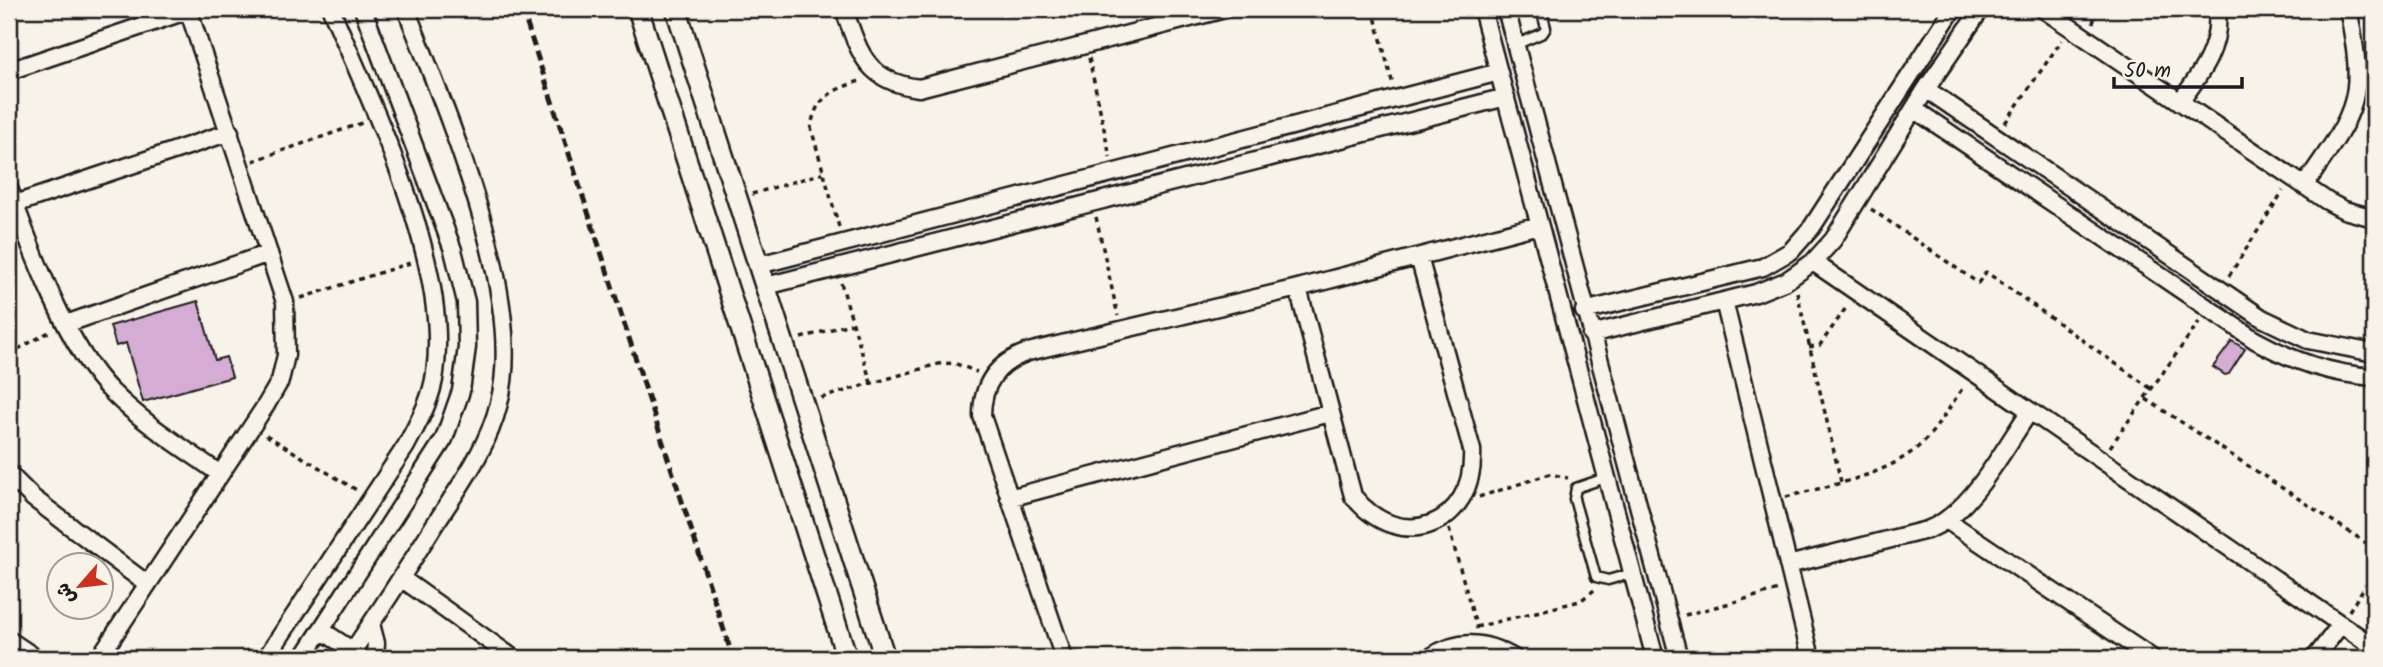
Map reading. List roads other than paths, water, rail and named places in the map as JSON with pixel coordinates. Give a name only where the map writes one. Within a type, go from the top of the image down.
[{"type":"street","points":[[266,658],[372,499],[424,412],[435,374],[438,336],[425,259],[403,186],[331,9]]},
{"type":"street","points":[[303,658],[444,439],[461,390],[467,347],[466,302],[453,250],[363,9]]},
{"type":"street","points":[[321,630],[351,655],[480,454],[500,401],[505,345],[500,289],[462,159],[406,9]]},
{"type":"street","points":[[638,9],[847,658]]},
{"type":"street","points":[[676,9],[886,658]]},
{"type":"street","points":[[844,9],[860,52],[878,74],[905,86],[934,87],[1214,10]]},
{"type":"street","points":[[1482,9],[1655,658]]},
{"type":"street","points":[[1506,9],[1584,311],[1620,428],[1679,658]]},
{"type":"street","points":[[1584,311],[1748,272],[1777,260],[1802,240],[1953,9]]},
{"type":"street","points":[[1591,334],[1772,288],[1813,262],[1833,240],[1855,208],[1926,89],[1981,9]]},
{"type":"street","points":[[2043,9],[2298,182],[2344,210],[2374,218]]},
{"type":"street","points":[[2180,102],[2211,56],[2218,30],[2217,9]]},
{"type":"street","points":[[2298,182],[2343,129],[2356,98],[2358,65],[2348,9]]},
{"type":"street","points":[[9,71],[189,10],[285,302],[288,329],[279,381],[99,658]]},
{"type":"street","points":[[759,265],[1499,72]]},
{"type":"street","points":[[1926,89],[2273,325],[2308,341],[2374,353]]},
{"type":"street","points":[[1432,90],[1437,113]]},
{"type":"street","points":[[766,286],[1506,97]]},
{"type":"street","points":[[376,117],[402,108]]},
{"type":"street","points":[[1914,109],[2255,340],[2303,364],[2329,371],[2374,377]]},
{"type":"street","points":[[220,474],[142,419],[111,392],[86,361],[66,324],[11,199],[230,132]]},
{"type":"street","points":[[1971,148],[1990,132]]},
{"type":"street","points":[[1829,201],[1855,208]]},
{"type":"street","points":[[1064,658],[982,416],[982,399],[987,383],[998,369],[1012,358],[1121,329],[1298,288],[1539,225]]},
{"type":"street","points":[[824,248],[833,268]]},
{"type":"street","points":[[425,259],[453,250]]},
{"type":"street","points":[[66,324],[270,253]]},
{"type":"street","points":[[1298,288],[1347,480],[1364,510],[1395,526],[1412,528],[1429,525],[1446,517],[1460,504],[1474,469],[1472,450],[1419,257]]},
{"type":"street","points":[[1813,262],[2374,647]]},
{"type":"street","points":[[2214,313],[2226,294]]},
{"type":"street","points":[[1653,295],[1658,317]]},
{"type":"street","points":[[1724,301],[1811,658]]},
{"type":"street","points":[[1788,565],[1927,530],[1948,520],[1963,506],[2030,411]]},
{"type":"street","points":[[1009,498],[1330,413]]},
{"type":"street","points":[[1596,435],[1620,428]]},
{"type":"street","points":[[9,474],[33,498],[148,584]]},
{"type":"street","points":[[372,499],[396,514]]},
{"type":"street","points":[[1948,520],[2152,658]]},
{"type":"street","points":[[401,578],[513,658]]},
{"type":"street","points":[[371,624],[376,643],[375,658]]},
{"type":"street","points":[[2315,658],[2341,624]]},
{"type":"street","points":[[9,640],[36,658]]},
{"type":"street","points":[[1429,658],[1445,648],[1462,643],[1481,643],[1514,658]]},
{"type":"lane","points":[[1515,45],[1543,33],[1546,28],[1541,9]]},
{"type":"lane","points":[[1608,477],[1576,488],[1574,499],[1593,571],[1601,580],[1634,573]]},
{"type":"railway","points":[[522,9],[733,658]]}]
